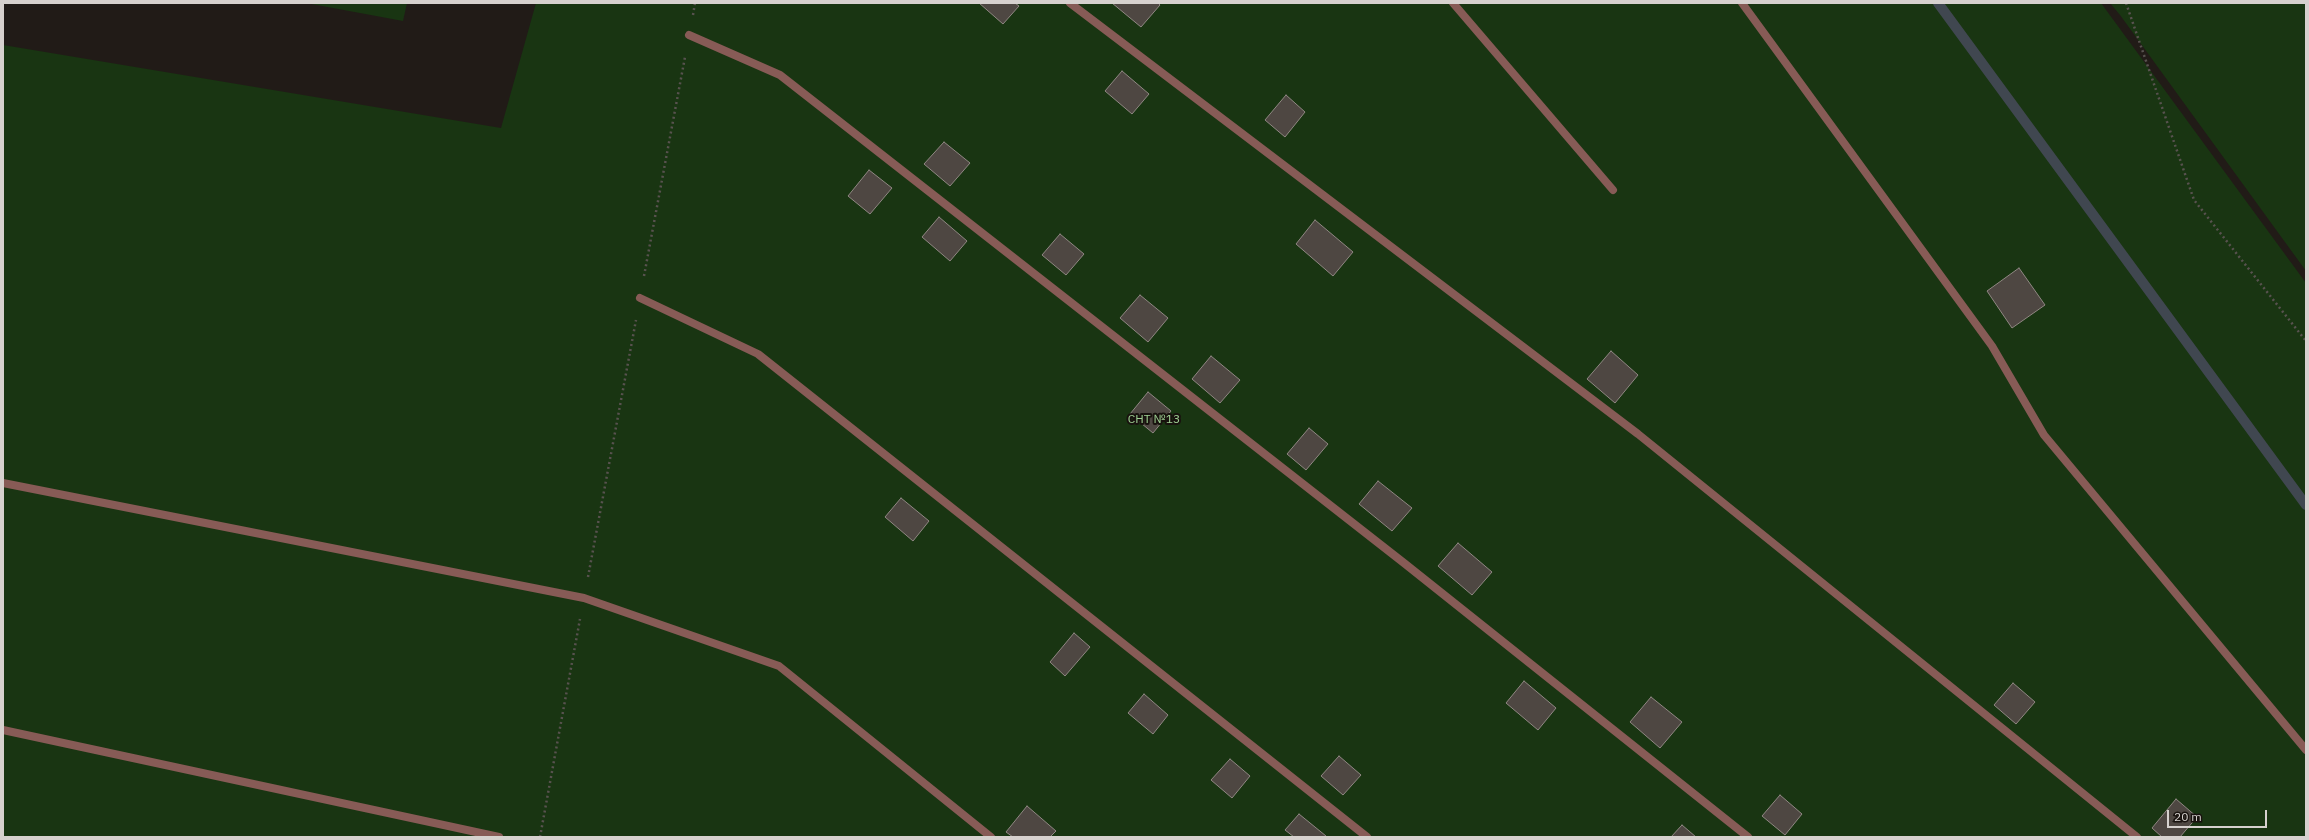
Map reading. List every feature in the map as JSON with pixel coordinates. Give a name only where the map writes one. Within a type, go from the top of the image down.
[{"type":"lane","points":[[1070,3],[1638,434],[2137,837]]},
{"type":"lane","points":[[1453,3],[1613,190]]},
{"type":"lane","points":[[1742,3],[1992,346],[2044,435],[2306,750]]},
{"type":"lane","points":[[689,35],[780,75],[1404,563],[1748,837]]},
{"type":"lane","points":[[640,298],[758,354],[1367,837]]},
{"type":"lane","points":[[3,483],[584,598],[780,666],[991,837]]},
{"type":"lane","points":[[3,730],[499,837]]},
{"type":"path","points":[[540,837],[695,3]]},
{"type":"path","points":[[2126,3],[2194,200],[2306,341]]},
{"type":"green space","points":[[306,3],[407,3],[403,21]]},
{"type":"green space","name":"СНТ №13","points":[[536,3],[2101,3],[2306,283],[2306,837],[3,837],[3,45],[501,128]]},
{"type":"green space","points":[[2110,3],[2306,3],[2306,271],[2120,15]]},
{"type":"building","points":[[979,3],[1015,3],[1019,6],[1003,24]]},
{"type":"building","points":[[1112,3],[1158,3],[1160,5],[1141,27]]},
{"type":"building","points":[[1122,71],[1149,94],[1132,114],[1105,91]]},
{"type":"building","points":[[1286,95],[1305,112],[1285,137],[1265,120]]},
{"type":"building","points":[[944,142],[970,163],[950,186],[924,164]]},
{"type":"building","points":[[869,170],[892,188],[870,214],[848,196]]},
{"type":"building","points":[[939,217],[967,241],[950,261],[922,237]]},
{"type":"building","points":[[1315,220],[1353,252],[1333,276],[1296,244]]},
{"type":"building","points":[[1060,234],[1084,254],[1066,275],[1042,255]]},
{"type":"building","points":[[2019,268],[2045,305],[2012,328],[1987,291]]},
{"type":"building","points":[[1140,295],[1168,318],[1148,342],[1120,318]]},
{"type":"building","points":[[1611,351],[1638,375],[1615,403],[1587,379]]},
{"type":"building","points":[[1211,356],[1240,380],[1220,403],[1192,379]]},
{"type":"building","points":[[1148,392],[1171,411],[1153,433],[1130,414]]},
{"type":"building","points":[[1309,428],[1328,444],[1306,470],[1287,454]]},
{"type":"building","points":[[1378,481],[1412,508],[1392,531],[1359,504]]},
{"type":"building","points":[[901,498],[929,521],[913,541],[885,517]]},
{"type":"building","points":[[1458,543],[1492,572],[1472,595],[1438,566]]},
{"type":"building","points":[[1074,633],[1090,647],[1065,676],[1050,662]]},
{"type":"building","points":[[1524,681],[1556,708],[1538,730],[1506,703]]},
{"type":"building","points":[[2013,683],[2035,702],[2016,724],[1994,705]]},
{"type":"building","points":[[1144,694],[1168,715],[1153,734],[1128,713]]},
{"type":"building","points":[[1651,697],[1682,722],[1660,748],[1630,722]]},
{"type":"building","points":[[1339,756],[1361,775],[1343,795],[1321,776]]},
{"type":"building","points":[[1230,759],[1250,776],[1232,798],[1211,780]]},
{"type":"building","points":[[1780,795],[1802,814],[1785,835],[1762,816]]},
{"type":"building","points":[[2176,799],[2197,817],[2180,837],[2162,837],[2152,828]]},
{"type":"building","points":[[1027,806],[1056,831],[1050,837],[1013,837],[1006,832]]},
{"type":"building","points":[[1299,814],[1326,836],[1294,837],[1285,830]]},
{"type":"building","points":[[1682,825],[1696,837],[1671,837]]},
{"type":"waterway","points":[[1938,3],[2306,505]]}]
